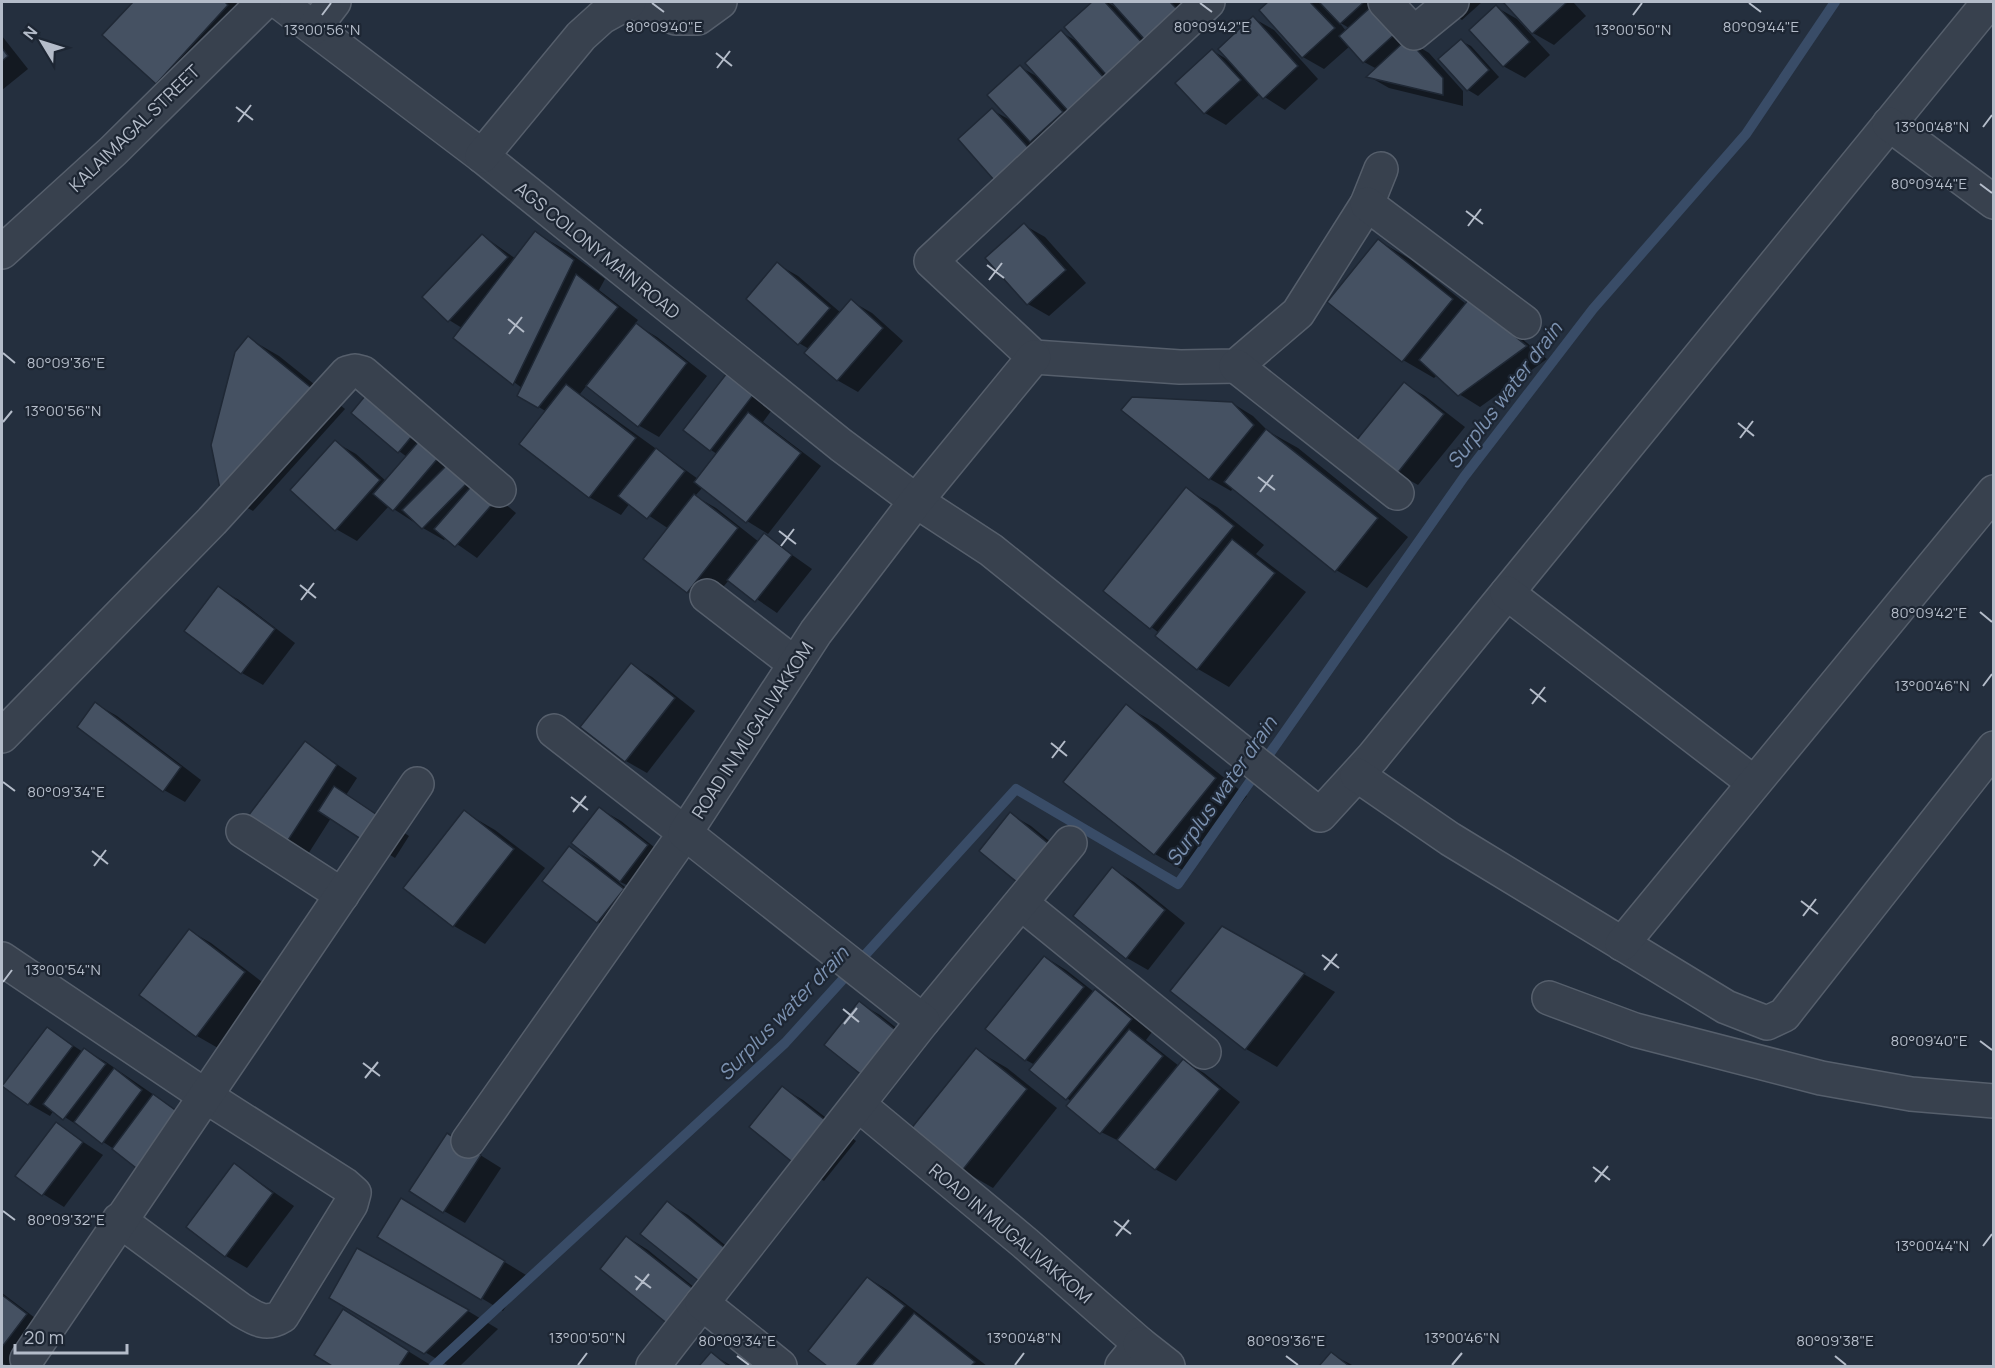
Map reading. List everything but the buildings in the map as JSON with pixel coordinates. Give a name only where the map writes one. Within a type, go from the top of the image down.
[{"type":"street","name":"KALAIMAGAL STREET","points":[[2,252],[113,151],[264,2]]},
{"type":"street","name":"AGS COLONY MAIN ROAD","points":[[279,2],[482,156],[841,445],[916,501],[991,550],[1320,815],[1357,775]]},
{"type":"street","points":[[314,28],[334,2]]},
{"type":"street","points":[[482,156],[581,36],[602,17],[630,2],[676,18],[698,18],[720,2]]},
{"type":"street","points":[[1208,2],[931,261],[1034,357],[1180,367],[1236,366],[1397,493]]},
{"type":"street","points":[[1385,2],[1414,33],[1452,2]]},
{"type":"street","points":[[1989,2],[1357,775],[1450,839],[1726,1007],[1767,1023],[1784,1015],[1994,748]]},
{"type":"street","points":[[1889,124],[1994,201]]},
{"type":"street","points":[[1236,366],[1298,313],[1367,204],[1381,169]]},
{"type":"street","points":[[1367,204],[1524,322]]},
{"type":"street","name":"ROAD IN MUGALIVAKKOM","points":[[923,1021],[839,957],[685,833],[795,664],[916,501],[1034,357]]},
{"type":"street","points":[[2,736],[212,521],[347,373],[355,371],[363,373],[499,490]]},
{"type":"street","points":[[1622,944],[1994,492]]},
{"type":"street","points":[[1507,593],[1754,783]]},
{"type":"street","points":[[707,597],[795,664]]},
{"type":"street","points":[[468,1141],[685,833],[554,731]]},
{"type":"street","points":[[27,1359],[119,1220],[207,1097],[417,784]]},
{"type":"street","points":[[243,831],[342,895]]},
{"type":"street","points":[[653,1366],[923,1021],[1071,843]]},
{"type":"street","points":[[1021,903],[1204,1052]]},
{"type":"street","points":[[2,959],[354,1193],[351,1204],[282,1316],[272,1322],[260,1321],[119,1220]]},
{"type":"street","points":[[1549,998],[1635,1030],[1821,1078],[1911,1094],[1994,1101]]},
{"type":"street","name":"ROAD IN MUGALIVAKKOM","points":[[859,1105],[1025,1242],[1131,1355],[1168,1366]]},
{"type":"street","points":[[702,1303],[780,1366]]},
{"type":"waterway","name":"Surplus water drain","points":[[434,1366],[785,1043],[1016,789],[1178,884],[1464,477],[1593,309],[1746,134],[1835,2]]}]
